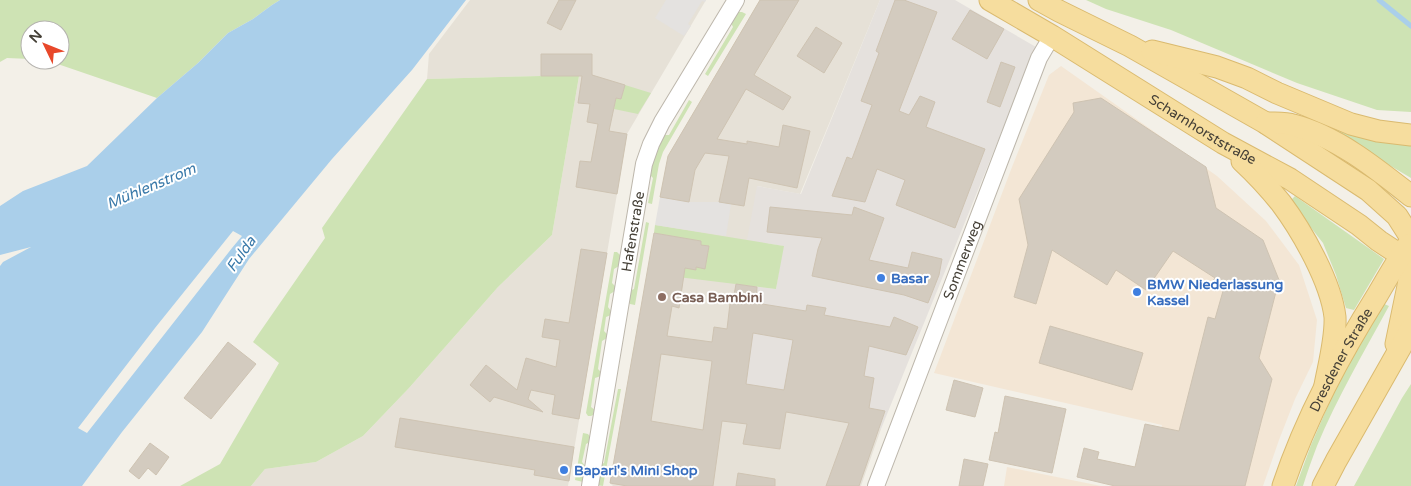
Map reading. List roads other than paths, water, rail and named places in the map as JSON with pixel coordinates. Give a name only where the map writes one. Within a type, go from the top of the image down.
[{"type":"main road","name":"Scharnhorststraße","points":[[990,0],[1052,36],[1223,143],[1290,179],[1359,225],[1379,241],[1409,250]]},
{"type":"main road","points":[[1039,0],[1059,12],[1130,46],[1264,122],[1368,190],[1397,216],[1409,250],[1404,310],[1392,361]]},
{"type":"main road","points":[[1130,46],[1217,67],[1247,78],[1277,93],[1351,124],[1378,131],[1411,135]]},
{"type":"main road","points":[[1264,122],[1291,124],[1330,140],[1382,173],[1411,196]]},
{"type":"main road","points":[[1223,143],[1257,175],[1281,203],[1312,254],[1329,290],[1335,317],[1333,346],[1325,385]]},
{"type":"main road","name":"Dresdener Straße","points":[[1283,486],[1295,451],[1325,385],[1361,321],[1409,250]]},
{"type":"main road","points":[[1323,486],[1411,329]]},
{"type":"street","name":"Hafenstraße","points":[[590,486],[644,164],[662,122],[736,0]]},
{"type":"street","name":"Sommerweg","points":[[876,486],[1039,58],[1052,36]]},
{"type":"water","points":[[280,0],[466,0],[412,70],[332,159],[249,259],[202,332],[122,432],[82,486],[0,486],[0,266],[3,262],[31,247],[0,255],[0,206],[23,191],[87,166],[228,33],[253,19]],"holes":[[[233,231],[242,236],[87,433],[78,428]]]},
{"type":"waterway","points":[[1379,0],[1411,26]]},
{"type":"place","name":"Basar","points":[[881,278]]},
{"type":"place","name":"BMW Niederlassung Kassel","points":[[1137,292]]},
{"type":"place","name":"Casa Bambini","points":[[662,297]]},
{"type":"place","name":"Bapari's Mini Shop","points":[[564,470]]},
{"type":"water label","name":"Mühlenstrom","points":[[151,186]]},
{"type":"water label","name":"Fulda","points":[[241,254]]}]
